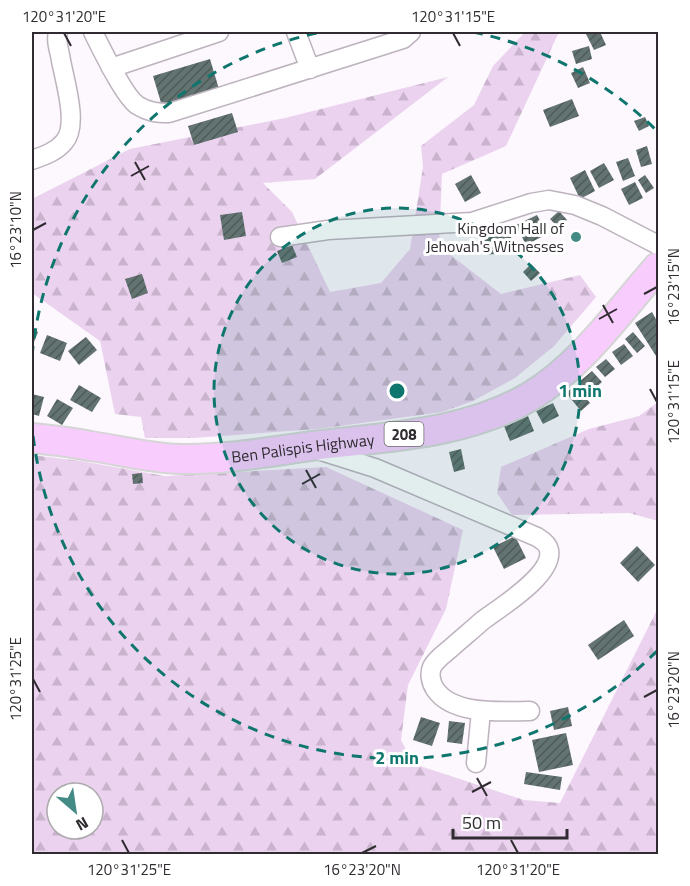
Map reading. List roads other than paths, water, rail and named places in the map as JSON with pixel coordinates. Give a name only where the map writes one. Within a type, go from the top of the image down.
[{"type":"main road","name":"Ben Palispis Highway","points":[[32,438],[136,455],[179,459],[217,459],[421,432],[487,417],[506,410],[533,395],[580,356],[658,267]]},
{"type":"street","points":[[32,160],[52,152],[66,141],[71,128],[58,32]]},
{"type":"street","points":[[93,32],[111,68],[134,104],[156,113],[169,113],[310,69],[403,39],[411,32]]},
{"type":"street","points":[[111,68],[219,32]]},
{"type":"street","points":[[296,32],[310,69]]},
{"type":"street","points":[[280,237],[328,230],[471,222],[531,203],[549,201],[575,205],[602,216],[658,245]]},
{"type":"street","points":[[308,446],[375,468],[537,537],[546,544],[549,552],[547,561],[538,575],[523,591],[436,660],[431,669],[431,680],[436,690],[446,700],[481,711],[530,711]]},
{"type":"street","points":[[476,763],[481,711]]},
{"type":"place","name":"Kingdom Hall of Jehovah's Witnesses","points":[[576,237]]}]
